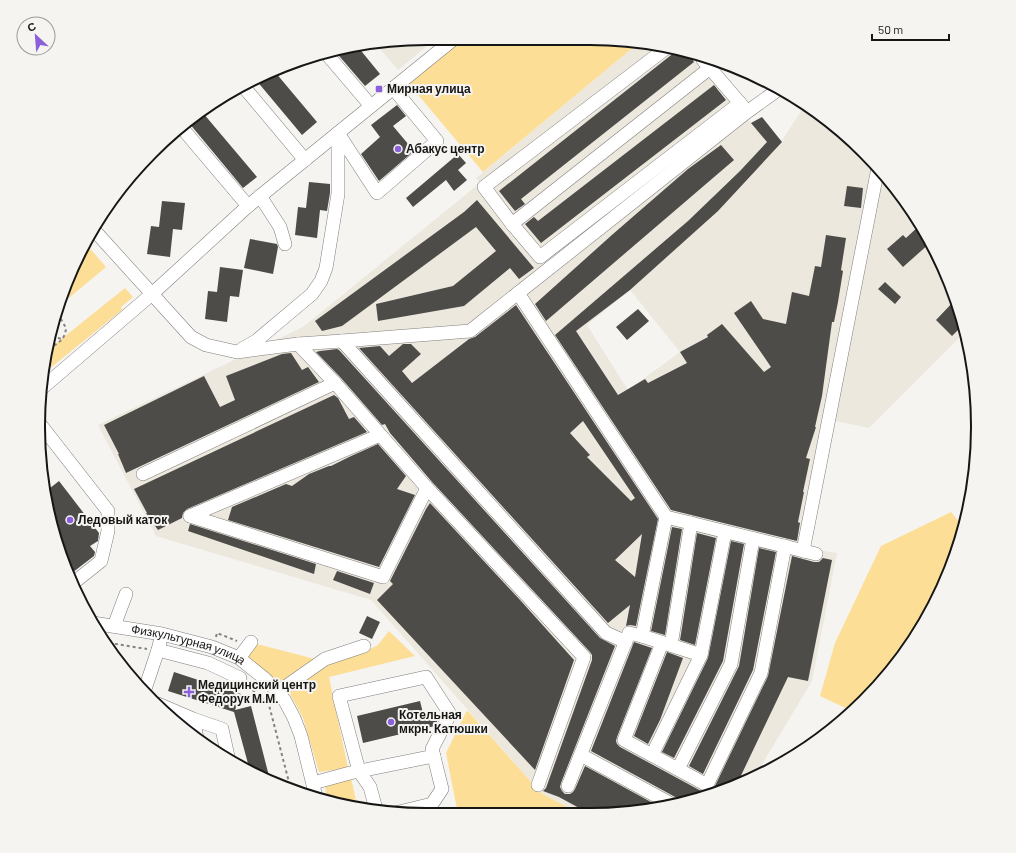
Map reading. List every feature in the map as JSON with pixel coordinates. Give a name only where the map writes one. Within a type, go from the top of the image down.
[{"type":"street","points":[[47,383],[152,294],[248,206],[446,45]]},
{"type":"street","points":[[662,52],[484,187],[512,224],[540,257],[743,108],[773,92]]},
{"type":"street","points":[[330,58],[371,106]]},
{"type":"street","points":[[512,224],[707,64],[743,108]]},
{"type":"street","points":[[338,133],[377,193],[437,141],[393,88]]},
{"type":"street","points":[[247,90],[305,160]]},
{"type":"street","points":[[97,234],[191,337],[206,345],[238,352],[298,344],[470,331],[743,108]]},
{"type":"street","points":[[185,132],[248,206]]},
{"type":"street","points":[[238,352],[256,341],[312,294],[321,281],[326,268],[338,194],[338,133]]},
{"type":"street","points":[[803,551],[877,176]]},
{"type":"street","points":[[260,196],[280,227],[285,244]]},
{"type":"street","points":[[518,293],[666,517],[816,554]]},
{"type":"street","points":[[342,341],[606,633],[626,642]]},
{"type":"street","points":[[298,344],[335,383],[427,488],[584,657],[538,785]]},
{"type":"street","points":[[143,474],[335,383]]},
{"type":"street","points":[[45,431],[108,511],[108,531],[101,561],[77,580]]},
{"type":"street","points":[[380,435],[190,516],[383,577],[427,488]]},
{"type":"street","points":[[642,636],[666,517]]},
{"type":"street","points":[[692,523],[666,644],[624,740],[707,785],[761,673],[785,546]]},
{"type":"street","points":[[652,755],[701,655],[725,532]]},
{"type":"street","points":[[678,769],[731,664],[753,539]]},
{"type":"street","points":[[114,626],[126,594]]},
{"type":"street","name":"Физкультурная улица","points":[[100,624],[162,634],[212,646],[239,658],[264,678],[285,701],[301,736],[315,791]]},
{"type":"street","points":[[568,786],[630,632],[701,655]]},
{"type":"street","points":[[147,685],[162,634]]},
{"type":"street","points":[[239,658],[251,642]]},
{"type":"street","points":[[278,692],[326,659],[364,646]]},
{"type":"street","points":[[158,650],[208,663],[240,678]]},
{"type":"street","points":[[375,805],[370,787],[359,771],[339,696],[426,677],[450,714],[432,749],[442,789],[432,804],[417,808]]},
{"type":"street","points":[[172,710],[222,729],[228,752]]},
{"type":"street","points":[[193,719],[195,730]]},
{"type":"street","points":[[581,755],[665,801]]},
{"type":"street","points":[[314,783],[359,771],[434,756]]},
{"type":"path","points":[[54,346],[63,339],[66,334],[66,328],[61,319]]},
{"type":"path","points":[[56,338],[63,339]]},
{"type":"path","points":[[113,643],[158,650]]},
{"type":"path","points":[[240,678],[269,704],[289,782]]},
{"type":"shaded area","points":[[428,45],[398,70],[379,48]]},
{"type":"shaded area","points":[[457,45],[590,45],[633,48],[483,172],[409,84]]},
{"type":"shaded area","points":[[633,48],[664,52],[695,60],[751,123],[781,142],[802,110],[822,124],[859,157],[892,194],[907,215],[932,258],[951,304],[960,337],[869,428],[825,419],[807,548],[837,553],[812,681],[758,769],[712,788],[664,801],[614,807],[569,808],[541,793],[371,600],[156,536],[98,425],[303,327],[480,183],[476,178]],"holes":[[[630,290],[680,352],[628,390],[587,325]]]},
{"type":"shaded area","points":[[90,248],[106,267],[67,300]]},
{"type":"shaded area","points":[[125,288],[133,297],[121,307],[122,310],[49,369],[54,345]]},
{"type":"shaded area","points":[[951,512],[959,522],[951,549],[942,572],[920,617],[892,659],[876,678],[846,708],[820,696],[835,643],[881,546]]},
{"type":"shaded area","points":[[389,631],[415,656],[329,677],[348,768],[319,772],[303,718],[289,692],[328,663],[359,655],[378,645]]},
{"type":"shaded area","points":[[257,644],[315,659],[280,683],[248,657]]},
{"type":"shaded area","points":[[468,711],[541,793],[569,808],[457,808],[446,753],[466,712]]},
{"type":"shaded area","points":[[351,778],[356,802],[326,794],[325,785]]},
{"type":"building","points":[[361,51],[380,74],[365,86],[339,55]]},
{"type":"building","points":[[672,54],[692,59],[694,62],[521,199],[525,204],[515,211],[499,191]]},
{"type":"building","points":[[278,75],[317,122],[302,135],[259,84]]},
{"type":"building","points":[[714,85],[726,100],[541,243],[525,224],[534,217],[538,221]]},
{"type":"building","points":[[397,105],[406,116],[393,126],[414,151],[379,181],[361,154],[380,137],[371,125]]},
{"type":"building","points":[[205,116],[257,177],[243,188],[192,126]]},
{"type":"building","points":[[762,117],[782,142],[718,211],[630,290],[576,331],[618,395],[645,379],[648,383],[687,363],[680,352],[708,337],[707,335],[722,324],[764,372],[771,367],[734,313],[751,301],[763,319],[786,324],[792,292],[809,296],[815,266],[821,267],[826,235],[846,238],[841,270],[843,271],[834,322],[832,322],[822,396],[816,427],[806,458],[810,459],[798,522],[800,523],[797,541],[671,510],[555,335],[688,221],[740,171],[767,142],[751,123]]},
{"type":"building","points":[[721,145],[734,160],[546,321],[535,304],[688,169]]},
{"type":"building","points":[[458,154],[466,163],[458,170],[467,180],[454,191],[446,180],[413,207],[406,198]]},
{"type":"building","points":[[309,182],[330,184],[327,211],[320,210],[317,238],[295,235],[298,207],[306,208]]},
{"type":"building","points":[[847,186],[863,188],[861,208],[844,206]]},
{"type":"building","points":[[477,200],[534,268],[519,279],[510,268],[464,306],[378,321],[376,304],[453,286],[496,251],[476,227],[342,326],[322,331],[315,321],[464,212]]},
{"type":"building","points":[[162,201],[185,203],[182,230],[173,229],[170,257],[147,254],[151,226],[159,227]]},
{"type":"building","points":[[916,229],[926,247],[903,267],[887,249],[903,235],[906,238]]},
{"type":"building","points":[[250,239],[277,244],[278,247],[273,274],[244,268]]},
{"type":"building","points":[[220,267],[243,270],[239,297],[230,296],[227,322],[205,319],[208,291],[217,292]]},
{"type":"building","points":[[885,282],[901,297],[895,304],[878,289]]},
{"type":"building","points":[[951,304],[958,330],[952,336],[936,320]]},
{"type":"building","points":[[516,305],[658,519],[636,626],[626,626],[630,605],[608,623],[359,348],[380,346],[389,356],[403,344],[411,344],[421,354],[402,371],[412,383],[469,339],[475,337]],"holes":[[[583,421],[635,498],[631,501],[587,457],[590,455],[570,433]],[[642,534],[635,577],[615,560]]]},
{"type":"building","points":[[638,309],[649,321],[627,340],[616,327]]},
{"type":"building","points":[[339,350],[600,638],[615,646],[561,783],[560,787],[562,791],[565,794],[570,794],[573,792],[585,766],[653,803],[614,807],[579,808],[559,797],[543,791],[546,788],[592,660],[592,655],[433,483],[390,433],[385,424],[382,425],[316,352]]},
{"type":"building","points":[[291,353],[302,370],[308,367],[319,382],[126,473],[119,454],[104,425],[204,376],[220,407],[235,400],[226,376],[282,354]]},
{"type":"building","points":[[334,395],[338,398],[349,419],[354,417],[367,432],[187,509],[183,513],[182,518],[158,530],[146,513],[134,489]]},
{"type":"building","points":[[378,444],[406,476],[397,489],[415,495],[379,567],[228,520],[232,507],[286,484],[292,486],[309,474],[331,466]]},
{"type":"building","name":"Ледовый каток","points":[[59,481],[99,533],[98,541],[90,546],[95,552],[94,556],[74,572],[58,525],[50,488]]},
{"type":"building","points":[[430,503],[574,660],[535,770],[377,600],[393,584],[390,581]]},
{"type":"building","points":[[190,524],[316,564],[314,574],[188,531]]},
{"type":"building","points":[[672,527],[682,529],[665,635],[651,631]]},
{"type":"building","points":[[697,533],[716,538],[695,645],[680,640]]},
{"type":"building","points":[[731,541],[744,544],[723,661],[674,758],[662,752],[708,658]]},
{"type":"building","points":[[759,548],[776,552],[753,670],[703,774],[689,766],[739,666]]},
{"type":"building","points":[[792,556],[814,562],[819,562],[823,558],[832,560],[808,681],[788,677],[740,777],[714,787],[768,676]]},
{"type":"building","points":[[337,571],[374,583],[370,594],[333,580]]},
{"type":"building","points":[[367,616],[380,622],[372,639],[359,633]]},
{"type":"building","points":[[634,642],[652,648],[617,737],[616,741],[620,747],[701,791],[677,798],[591,751]]},
{"type":"building","points":[[667,652],[683,658],[660,720],[648,744],[634,736]]},
{"type":"building","points":[[174,672],[241,694],[235,710],[251,706],[268,773],[248,764],[234,712],[168,691]]},
{"type":"building","name":"Котельная мкрн. Катюшки","points":[[420,701],[423,713],[436,710],[438,719],[435,726],[363,743],[357,716]]},
{"type":"place","name":"Мирная улица","points":[[379,89]]},
{"type":"place","name":"Абакус центр","points":[[398,149]]},
{"type":"place","name":"Ледовый каток","points":[[70,520]]},
{"type":"place","name":"Медицинский центр Федорук М.М.","points":[[189,692]]},
{"type":"place","name":"Котельная мкрн. Катюшки","points":[[391,722]]}]
